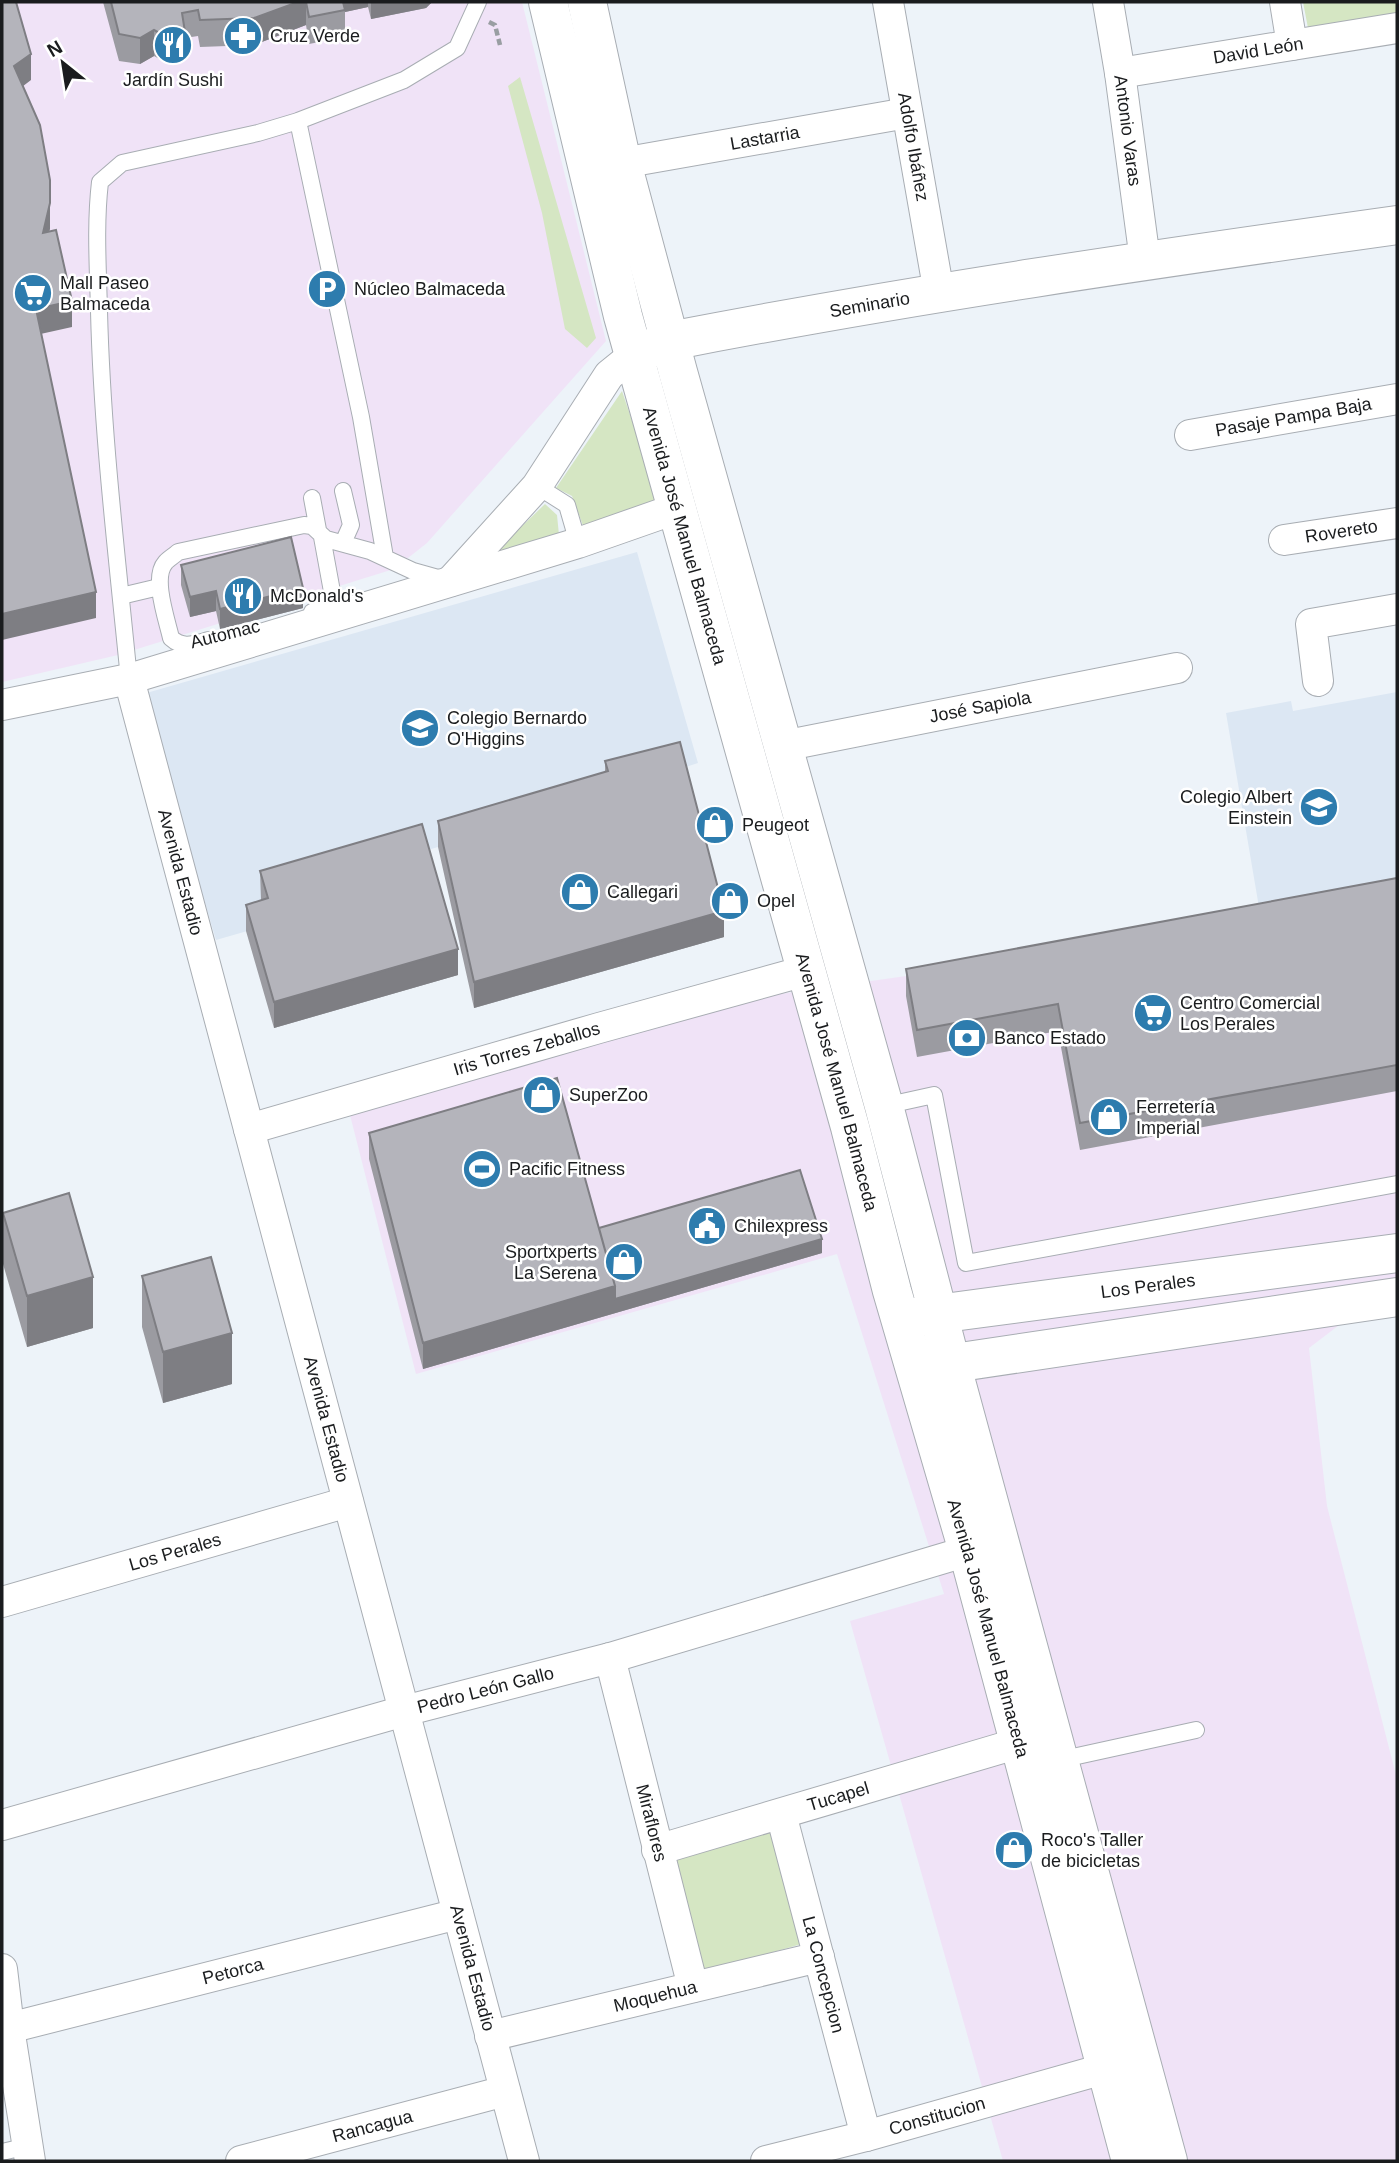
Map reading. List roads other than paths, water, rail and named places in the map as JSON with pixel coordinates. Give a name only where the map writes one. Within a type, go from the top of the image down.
[{"type":"main road","name":"Avenida José Manuel Balmaceda","points":[[548,2],[623,316],[900,1319],[933,1366],[1059,1760],[1168,2161]]},
{"type":"main road","name":"Avenida José Manuel Balmaceda","points":[[587,2],[622,163],[884,1106],[937,1314],[933,1366],[968,1551],[1131,2161]]},
{"type":"main road","name":"Seminario","points":[[635,355],[670,341],[939,293],[1145,260],[1397,225]]},
{"type":"main road","name":"Los Perales","points":[[900,1319],[1397,1254]]},
{"type":"main road","points":[[1224,1322],[1215,1306],[1213,1293],[1226,1276]]},
{"type":"main road","points":[[933,1366],[1397,1297]]},
{"type":"street","name":"Adolfo Ibáñez","points":[[888,2],[939,293]]},
{"type":"street","name":"Antonio Varas","points":[[1108,2],[1145,260]]},
{"type":"street","points":[[1285,2],[1292,45]]},
{"type":"street","name":"David León","points":[[1120,73],[1397,29]]},
{"type":"street","name":"Lastarria","points":[[622,163],[907,113]]},
{"type":"street","name":"Seminario","points":[[450,582],[537,486],[609,375],[635,355]]},
{"type":"street","name":"Pasaje Pampa Baja","points":[[1190,435],[1397,399]]},
{"type":"street","points":[[2,705],[129,679],[579,543],[678,508]]},
{"type":"street","name":"Rovereto","points":[[1284,540],[1397,523]]},
{"type":"street","points":[[1318,681],[1311,624],[1397,609]]},
{"type":"street","name":"José Sapiola","points":[[783,746],[1177,668]]},
{"type":"street","name":"Avenida Estadio","points":[[129,679],[524,2161]]},
{"type":"street","name":"Iris Torres Zeballos","points":[[249,1129],[586,1031],[805,971]]},
{"type":"street","name":"Los Perales","points":[[2,1602],[348,1502]]},
{"type":"street","name":"Pedro León Gallo","points":[[2,1825],[404,1711],[610,1658],[968,1551]]},
{"type":"street","name":"Miraflores","points":[[610,1658],[693,1987]]},
{"type":"street","name":"Tucapel","points":[[657,1850],[1019,1743]]},
{"type":"street","name":"La Concepcion","points":[[781,1814],[866,2136]]},
{"type":"street","name":"Petorca","points":[[9,2028],[458,1914]]},
{"type":"street","name":"Moquehua","points":[[490,2035],[819,1957]]},
{"type":"street","points":[[2,1969],[20,2153]]},
{"type":"street","name":"Constitucion","points":[[766,2161],[866,2136],[1107,2068]]},
{"type":"street","name":"Rancagua","points":[[241,2161],[505,2091]]},
{"type":"lane","points":[[129,679],[114,540],[101,370],[96,215],[100,183],[122,163],[258,133],[298,121],[404,80],[457,48],[478,2]]},
{"type":"lane","points":[[298,121],[361,417],[385,557]]},
{"type":"lane","points":[[537,486],[567,505],[579,543]]},
{"type":"lane","points":[[343,491],[351,525],[343,543]]},
{"type":"lane","points":[[312,498],[320,533]]},
{"type":"lane","points":[[121,596],[159,587],[163,564],[178,552],[304,525],[312,526],[320,533],[385,557],[413,571],[450,582]]},
{"type":"lane","name":"Automac","points":[[159,587],[171,638],[177,644],[186,646],[316,611],[327,606],[333,597],[320,533]]},
{"type":"lane","points":[[884,1106],[934,1096],[966,1263],[1397,1184]]},
{"type":"lane","points":[[1059,1760],[1196,1730]]},
{"type":"place","name":"Cruz Verde","points":[[243,36]]},
{"type":"place","name":"Jardín Sushi","points":[[173,45]]},
{"type":"place","name":"Núcleo Balmaceda","points":[[327,289]]},
{"type":"place","name":"Mall Paseo Balmaceda","points":[[33,293]]},
{"type":"place","name":"McDonald's","points":[[243,596]]},
{"type":"place","name":"Colegio Bernardo O'Higgins","points":[[420,728]]},
{"type":"place","name":"Colegio Albert Einstein","points":[[1319,807]]},
{"type":"place","name":"Peugeot","points":[[715,825]]},
{"type":"place","name":"Callegari","points":[[580,892]]},
{"type":"place","name":"Opel","points":[[730,901]]},
{"type":"place","name":"Centro Comercial Los Perales","points":[[1153,1013]]},
{"type":"place","name":"Banco Estado","points":[[967,1038]]},
{"type":"place","name":"SuperZoo","points":[[542,1095]]},
{"type":"place","name":"Ferretería Imperial","points":[[1109,1117]]},
{"type":"place","name":"Pacific Fitness","points":[[482,1169]]},
{"type":"place","name":"Chilexpress","points":[[707,1226]]},
{"type":"place","name":"Sportxperts La Serena","points":[[624,1262]]},
{"type":"place","name":"Roco's Taller de bicicletas","points":[[1014,1850]]}]
